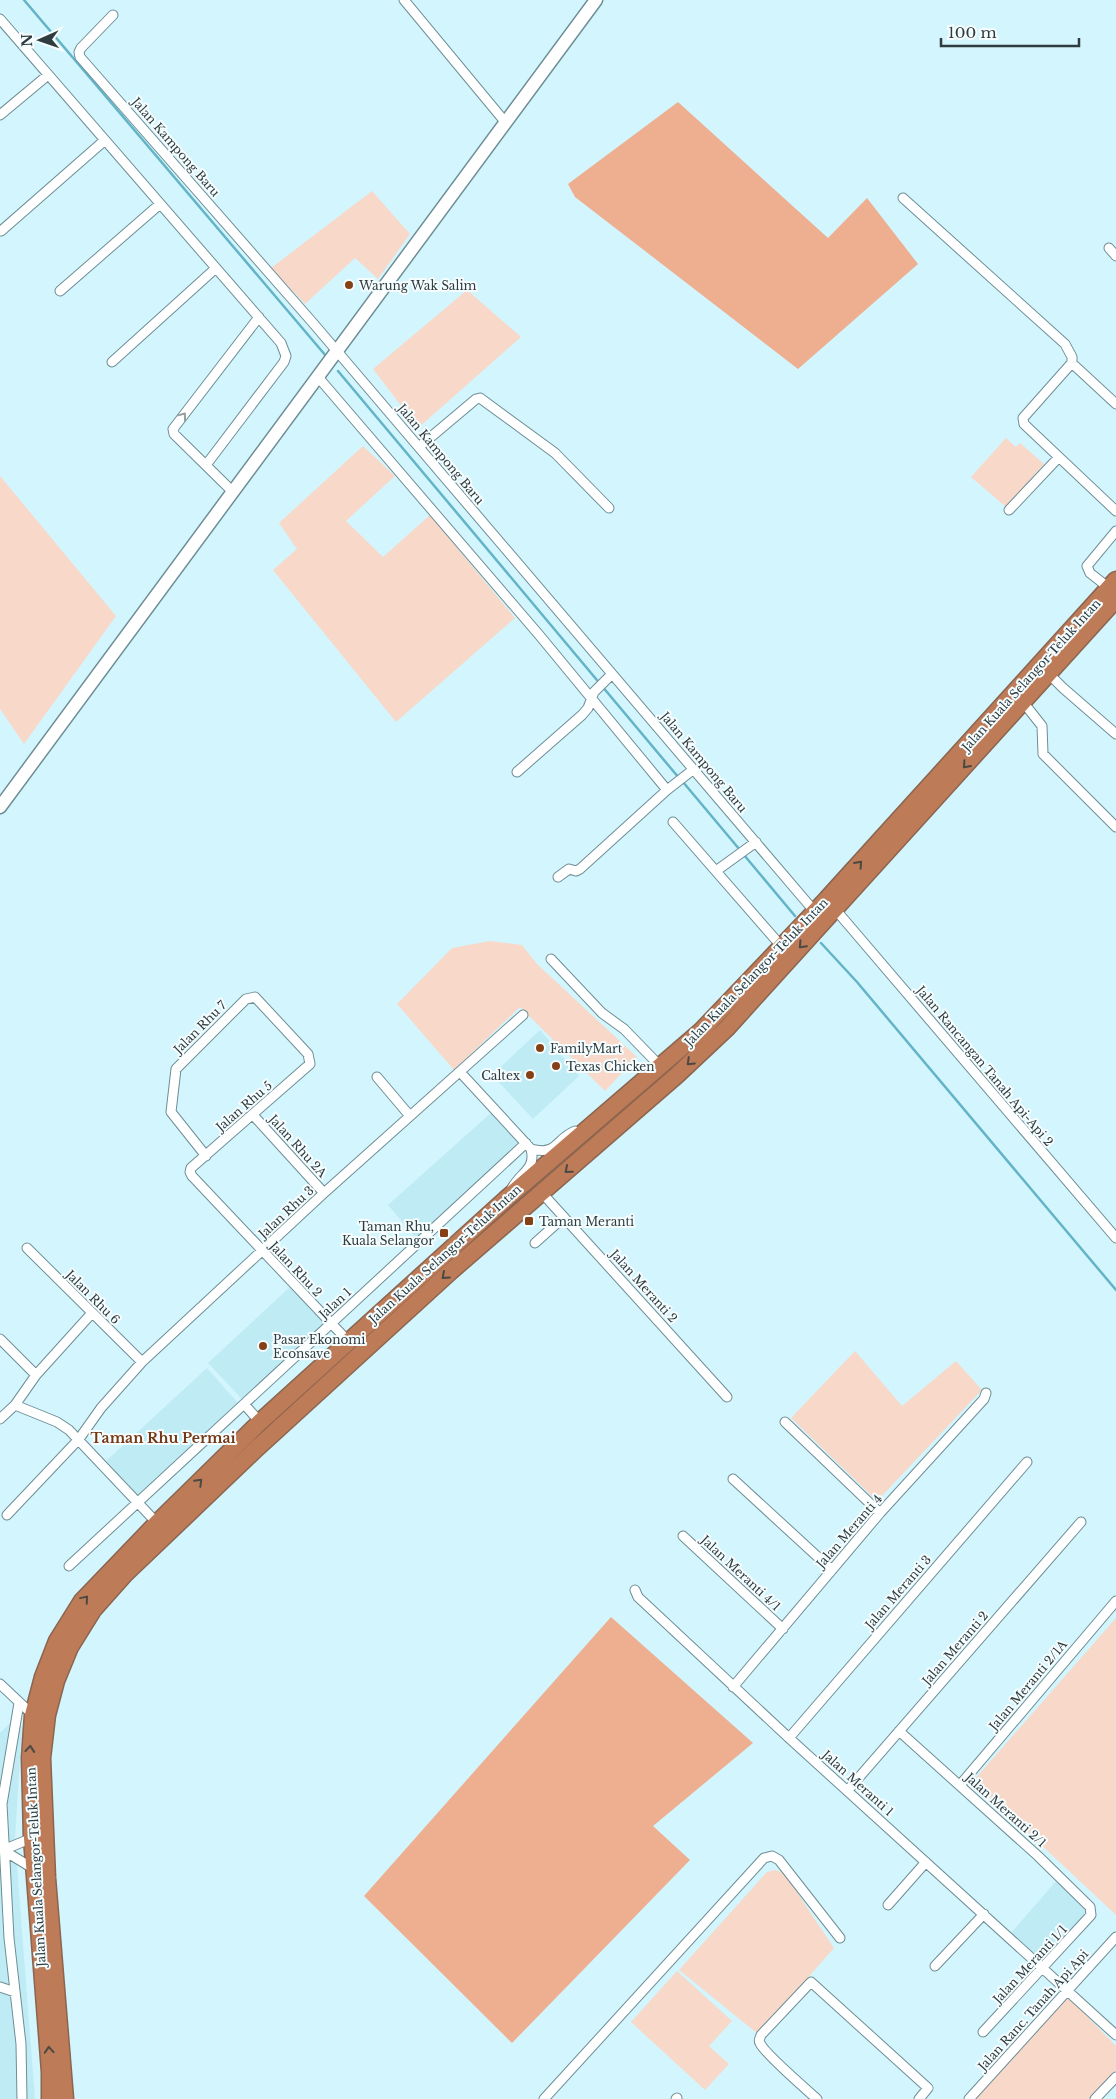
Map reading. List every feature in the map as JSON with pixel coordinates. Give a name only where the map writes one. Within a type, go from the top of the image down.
[{"type":"highway","name":"Jalan Kuala Selangor-Teluk Intan","points":[[50,2099],[50,2072],[32,1838],[30,1758],[34,1715],[42,1677],[57,1641],[82,1601],[162,1529],[257,1448],[379,1336],[677,1075],[727,1028],[1023,702],[1113,589]]},
{"type":"highway","name":"Jalan Kuala Selangor-Teluk Intan","points":[[64,2099],[42,1804],[42,1758],[47,1715],[56,1681],[70,1647],[93,1610],[162,1529],[260,1422],[506,1199],[701,1031],[816,912],[1113,589]]},
{"type":"street","points":[[404,0],[506,123]]},
{"type":"street","points":[[0,807],[596,0]]},
{"type":"street","name":"Jalan Kampong Baru","points":[[113,15],[81,48],[79,52],[80,57],[337,351],[610,676],[694,769],[816,912]]},
{"type":"street","points":[[0,19],[281,343],[286,356],[284,362],[206,466]]},
{"type":"street","points":[[0,115],[48,75]]},
{"type":"street","points":[[1,231],[105,140]]},
{"type":"street","points":[[904,198],[1065,344],[1072,357],[1072,365],[1116,404]]},
{"type":"street","points":[[60,291],[160,204]]},
{"type":"street","points":[[1109,248],[1116,256]]},
{"type":"street","points":[[112,362],[216,268]]},
{"type":"street","points":[[232,491],[174,434],[173,429],[259,317]]},
{"type":"street","points":[[1072,365],[1067,367],[1024,416],[1023,421],[1116,511]]},
{"type":"street","points":[[318,378],[593,695],[667,790]]},
{"type":"street","points":[[419,447],[476,399],[480,398],[555,453],[609,508]]},
{"type":"street","points":[[1009,510],[1059,457]]},
{"type":"street","points":[[1113,589],[1090,573],[1087,566],[1116,531]]},
{"type":"street","points":[[1048,673],[1116,734]]},
{"type":"street","points":[[517,772],[582,715],[588,708],[593,695],[610,676]]},
{"type":"street","points":[[1023,702],[1042,726],[1043,754],[1116,827]]},
{"type":"street","points":[[558,878],[569,869],[576,871],[580,869],[667,790],[694,769]]},
{"type":"street","points":[[673,822],[782,947]]},
{"type":"street","points":[[716,871],[756,842]]},
{"type":"street","name":"Jalan Rancangan Tanah Api-Api 2","points":[[836,910],[1116,1238]]},
{"type":"street","points":[[551,959],[602,1013],[624,1030],[660,1066]]},
{"type":"street","name":"Jalan Rhu 7","points":[[206,1156],[170,1112],[176,1069],[246,998],[252,996],[257,999],[308,1054],[311,1060]]},
{"type":"street","name":"Jalan Rhu 3","points":[[7,1515],[79,1439],[101,1408],[142,1362],[324,1193],[522,1015]]},
{"type":"street","name":"Jalan Rhu 5","points":[[192,1168],[308,1066],[311,1060]]},
{"type":"street","points":[[460,1072],[528,1146],[533,1157],[532,1164],[519,1176],[506,1199]]},
{"type":"street","points":[[377,1077],[410,1116]]},
{"type":"street","name":"Jalan Rhu 2A","points":[[253,1115],[324,1193]]},
{"type":"street","points":[[528,1146],[544,1152],[550,1150],[572,1131],[588,1127]]},
{"type":"street","name":"Jalan 1","points":[[69,1566],[330,1324],[528,1146]]},
{"type":"street","name":"Jalan Rhu 2","points":[[192,1168],[190,1172],[192,1176],[348,1342]]},
{"type":"street","name":"Jalan Meranti 2","points":[[542,1193],[728,1397]]},
{"type":"street","points":[[534,1243],[564,1217]]},
{"type":"street","name":"Jalan Rhu 6","points":[[27,1248],[142,1362]]},
{"type":"street","points":[[0,1419],[15,1405],[36,1375],[92,1313]]},
{"type":"street","points":[[0,1339],[36,1375]]},
{"type":"street","name":"Jalan Meranti 4","points":[[733,1687],[880,1513],[984,1399],[986,1393]]},
{"type":"street","points":[[244,1404],[260,1422]]},
{"type":"street","points":[[15,1405],[57,1422],[79,1439],[162,1529]]},
{"type":"street","points":[[785,1422],[880,1513]]},
{"type":"street","name":"Jalan Meranti 3","points":[[789,1738],[1026,1462]]},
{"type":"street","points":[[732,1479],[832,1570]]},
{"type":"street","name":"Jalan Meranti 2","points":[[848,1790],[1081,1522]]},
{"type":"street","name":"Jalan Meranti 4/1","points":[[683,1536],[782,1629]]},
{"type":"street","name":"Jalan Meranti 1","points":[[635,1590],[638,1597],[733,1687],[1116,2035]]},
{"type":"street","name":"Jalan Meranti 2/1A","points":[[960,1785],[1116,1601]]},
{"type":"street","points":[[0,1684],[34,1715]]},
{"type":"street","points":[[19,1703],[1,1806],[4,1850],[5,1936],[15,1992],[21,2044],[22,2099]]},
{"type":"street","name":"Jalan Meranti 2/1","points":[[899,1731],[1038,1856],[1092,1911]]},
{"type":"street","points":[[4,1850],[32,1838]]},
{"type":"street","points":[[4,1850],[34,1869]]},
{"type":"street","points":[[544,2099],[764,1858],[772,1856],[779,1860],[840,1938]]},
{"type":"street","points":[[888,1905],[926,1862]]},
{"type":"street","name":"Jalan Meranti 1/1","points":[[983,2032],[1091,1916],[1092,1911]]},
{"type":"street","points":[[935,1966],[984,1914]]},
{"type":"street","name":"Jalan Ranc. Tanah Api Api","points":[[969,2099],[1116,1937]]},
{"type":"street","points":[[817,2099],[769,2054],[760,2044],[759,2040],[811,1982],[928,2088],[918,2099]]},
{"type":"street","points":[[0,1987],[15,1992]]},
{"type":"street","points":[[1095,2099],[1116,2077]]},
{"type":"shaded area","points":[[678,102],[828,238],[867,198],[918,264],[798,369],[575,197],[568,184]]},
{"type":"shaded area","points":[[372,191],[410,234],[378,279],[355,258],[305,304],[271,268]]},
{"type":"shaded area","points":[[467,290],[521,337],[418,428],[373,369]]},
{"type":"shaded area","points":[[1006,438],[1016,447],[1020,443],[1044,464],[1006,507],[971,477]]},
{"type":"shaded area","points":[[363,446],[395,476],[346,521],[383,557],[430,515],[515,618],[396,722],[273,570],[297,549],[279,523]]},
{"type":"shaded area","points":[[0,476],[116,616],[24,744],[0,709]]},
{"type":"shaded area","points":[[490,941],[522,945],[537,964],[637,1057],[605,1091],[520,1007],[454,1070],[397,1004],[452,948]]},
{"type":"shaded area","points":[[540,1030],[579,1076],[533,1119],[492,1075]]},
{"type":"shaded area","points":[[492,1112],[522,1142],[417,1239],[388,1205]]},
{"type":"shaded area","points":[[290,1287],[324,1323],[242,1399],[208,1363]]},
{"type":"shaded area","points":[[855,1351],[902,1406],[956,1361],[982,1390],[877,1501],[791,1418]]},
{"type":"shaded area","points":[[207,1368],[238,1403],[138,1496],[106,1461]]},
{"type":"shaded area","points":[[611,1617],[753,1743],[653,1826],[690,1860],[512,2043],[364,1896]]},
{"type":"shaded area","points":[[1116,1618],[1116,1915],[973,1781]]},
{"type":"shaded area","points":[[11,1722],[22,1726],[15,1840],[35,2099],[0,2099],[0,1733]]},
{"type":"shaded area","points":[[775,1870],[781,1872],[788,1879],[834,1948],[758,2034],[679,1970],[767,1872]]},
{"type":"shaded area","points":[[1057,1880],[1090,1910],[1044,1962],[1011,1933]]},
{"type":"shaded area","points":[[677,1971],[732,2021],[709,2046],[729,2064],[705,2090],[631,2022]]},
{"type":"shaded area","points":[[1067,1996],[1116,2046],[1116,2070],[1089,2099],[974,2099]]},
{"type":"waterway","points":[[24,0],[326,356]]},
{"type":"waterway","points":[[338,371],[679,778]]},
{"type":"waterway","points":[[683,782],[740,850]]},
{"type":"waterway","points":[[744,855],[795,916]]},
{"type":"waterway","points":[[821,943],[857,982],[1116,1290]]},
{"type":"place","name":"Warung Wak Salim","points":[[349,285]]},
{"type":"place","name":"FamilyMart","points":[[540,1048]]},
{"type":"place","name":"Texas Chicken","points":[[556,1066]]},
{"type":"place","name":"Caltex","points":[[530,1075]]},
{"type":"place","name":"Taman Meranti","points":[[529,1221]]},
{"type":"place","name":"Taman Rhu, Kuala Selangor","points":[[444,1233]]},
{"type":"place","name":"Pasar Ekonomi Econsave","points":[[263,1346]]},
{"type":"district","name":"Taman Rhu Permai","points":[[163,1438]]}]
